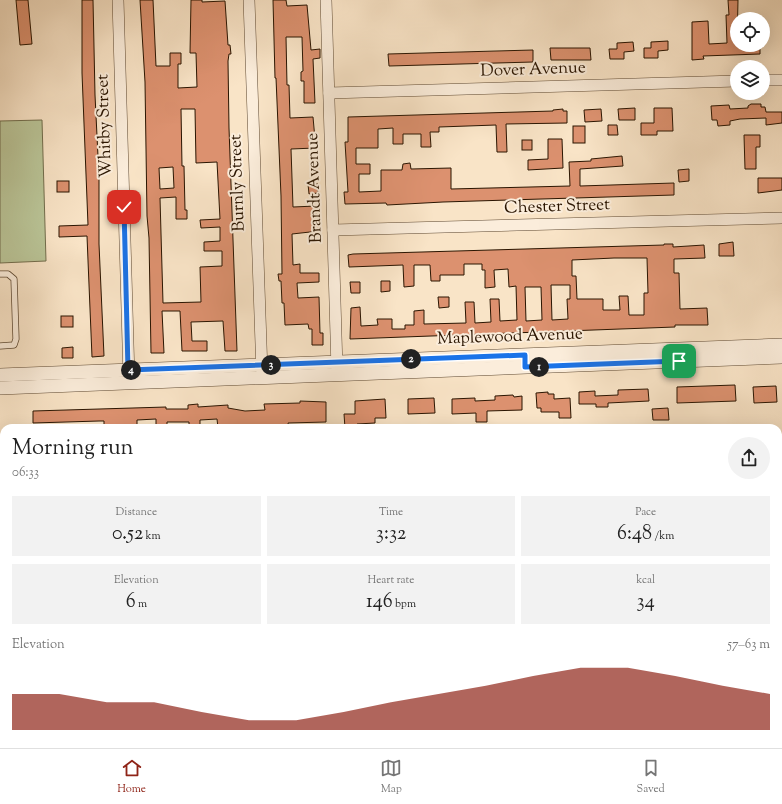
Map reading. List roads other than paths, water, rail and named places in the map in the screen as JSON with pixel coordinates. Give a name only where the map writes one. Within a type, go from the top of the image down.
[{"type":"street","name":"Whitby Street","points":[[118,0],[129,376]]},
{"type":"street","name":"Burnly Street","points":[[249,0],[262,371]]},
{"type":"street","name":"Brandt Avenue","points":[[326,0],[337,368]]},
{"type":"street","points":[[770,80],[782,80]]},
{"type":"street","name":"Dover Avenue","points":[[329,93],[730,81]]},
{"type":"street","name":"Chester Street","points":[[333,230],[782,218]]},
{"type":"street","name":"Maplewood Avenue","points":[[525,361],[782,345]]},
{"type":"street","name":"Maplewood Avenue","points":[[0,375],[129,376],[525,361],[782,357]]},
{"type":"street","name":"Maplewood Avenue","points":[[0,388],[129,376]]},
{"type":"lane","points":[[0,274],[8,274],[14,279],[16,342],[14,345],[0,346]]}]
